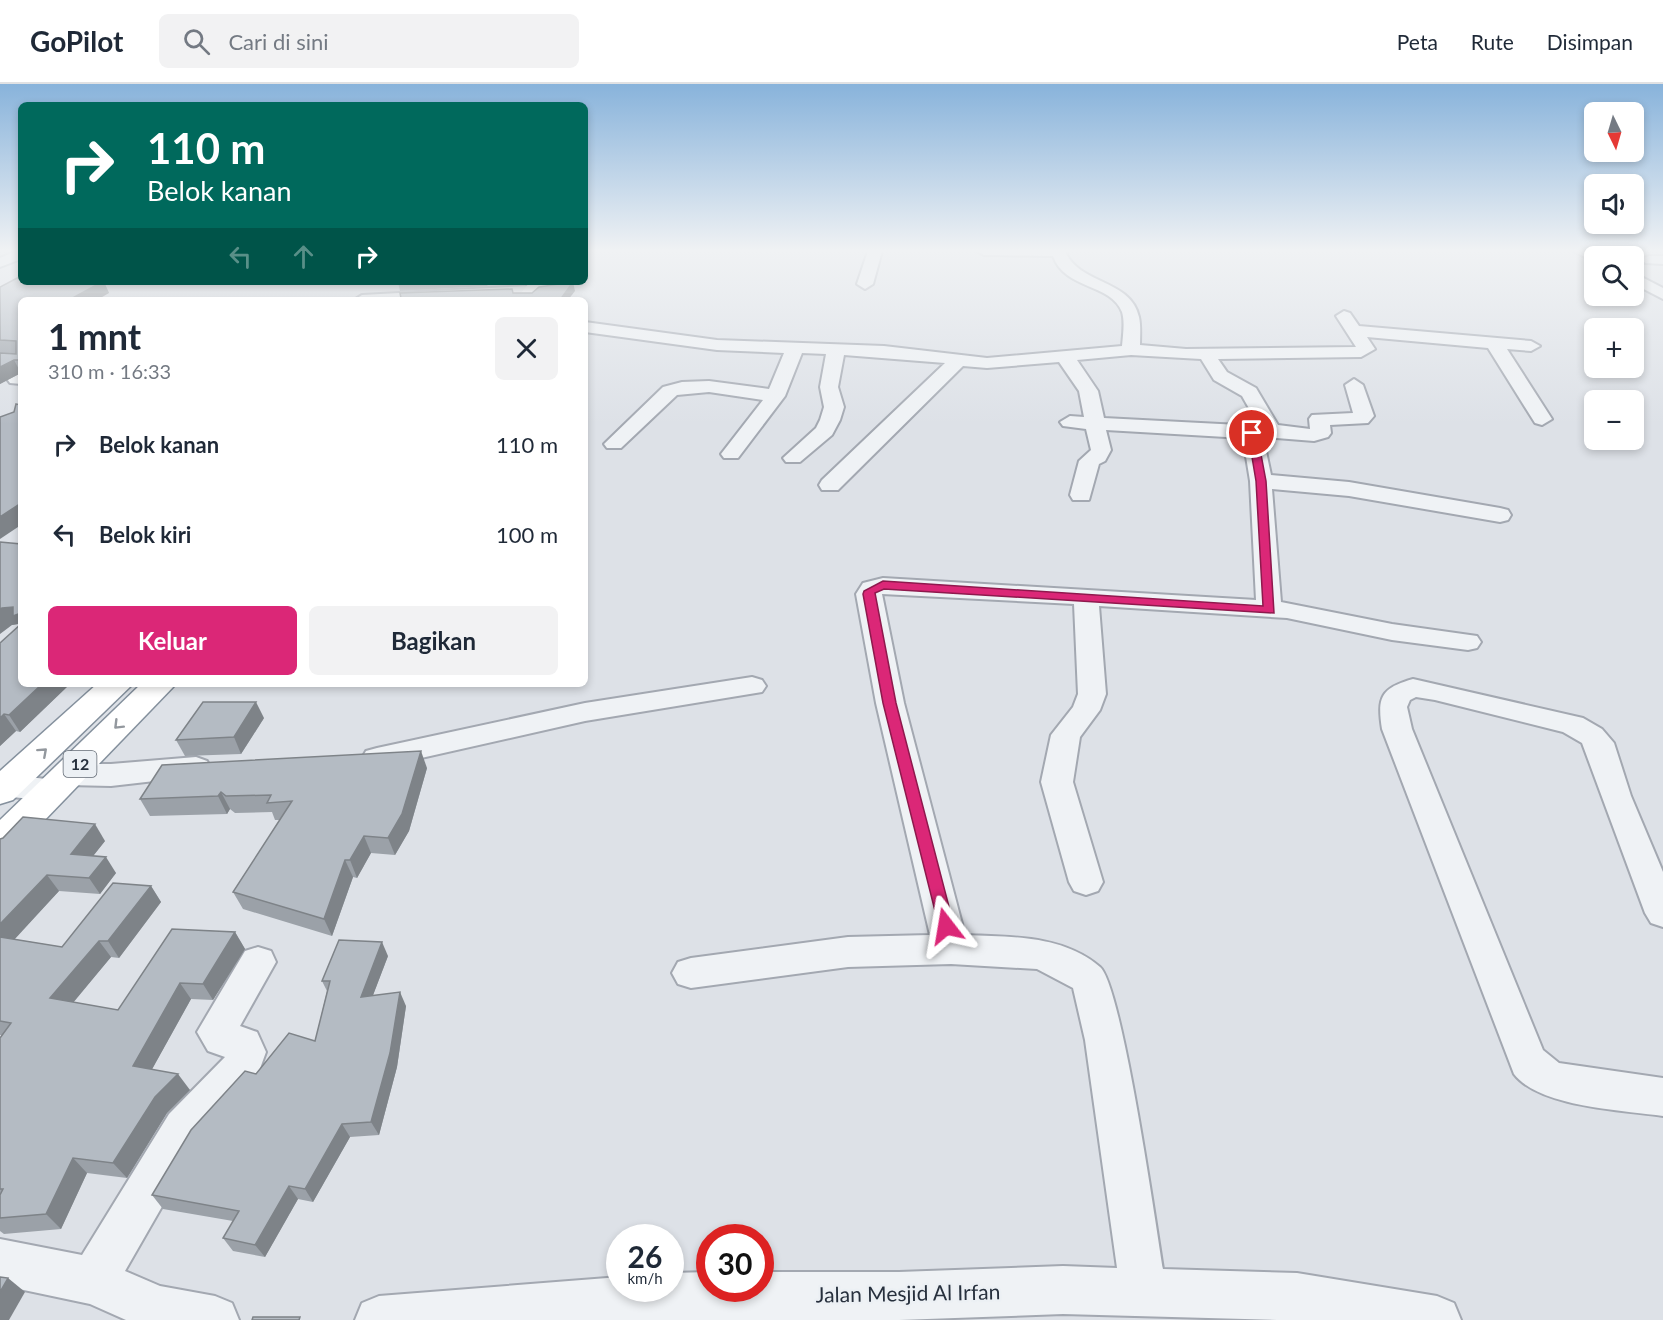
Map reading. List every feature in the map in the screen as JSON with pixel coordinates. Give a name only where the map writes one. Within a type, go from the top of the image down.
[{"type":"highway","name":"12","points":[[2,787],[114,687]]},
{"type":"highway","name":"12","points":[[0,843],[157,687]]},
{"type":"street","points":[[1128,309],[1132,321],[1131,350]]},
{"type":"street","points":[[588,327],[717,345],[884,351],[1000,364],[1131,350],[1206,354],[1361,351],[1366,349],[1344,316]]},
{"type":"street","points":[[1354,331],[1531,346]]},
{"type":"street","points":[[1494,343],[1542,419]]},
{"type":"street","points":[[695,386],[717,345]]},
{"type":"street","points":[[731,454],[776,396],[795,348]]},
{"type":"street","points":[[793,458],[825,431],[830,420],[834,407],[829,387],[836,350]]},
{"type":"street","points":[[1206,354],[1220,376],[1249,392],[1262,431],[1261,481],[1269,610]]},
{"type":"street","points":[[1064,357],[1082,375],[1090,393],[1101,450],[1098,457],[1089,461],[1081,495]]},
{"type":"street","points":[[830,485],[959,360]]},
{"type":"street","points":[[1070,422],[1314,435],[1321,433],[1320,419],[1361,419],[1364,416],[1354,385]]},
{"type":"street","points":[[614,444],[670,391],[695,386],[776,396]]},
{"type":"street","points":[[1261,481],[1349,489],[1500,515]]},
{"type":"street","points":[[951,949],[890,703],[869,594],[872,588],[883,585],[1304,612],[1371,628],[1468,642]]},
{"type":"street","points":[[1086,598],[1092,694],[1086,710],[1066,735],[1057,782],[1086,882]]},
{"type":"street","points":[[355,760],[409,752],[585,712],[752,686]]},
{"type":"street","points":[[1663,913],[1615,795],[1599,743],[1592,736],[1573,725],[1435,691],[1413,688],[1398,694],[1393,707],[1397,729],[1528,1061],[1535,1070],[1552,1080],[1663,1096]]},
{"type":"street","points":[[2,787],[150,770],[224,767]]},
{"type":"street","points":[[690,973],[848,951],[951,949],[1039,954],[1067,965],[1089,979],[1105,1041],[1143,1290]]},
{"type":"street","points":[[93,1281],[184,1128],[228,1083],[244,1061],[246,1052],[243,1044],[222,1038],[216,1032],[258,962]]},
{"type":"street","points":[[0,1262],[93,1281],[158,1310],[215,1320]]},
{"type":"street","name":"Jalan Mesjid Al Irfan","points":[[379,1320],[685,1308],[899,1296],[1063,1290],[1143,1290],[1297,1297],[1437,1320]]},
{"type":"building","points":[[0,309],[18,309],[18,360],[0,367],[0,353],[16,354],[16,341],[0,340]]},
{"type":"building","points":[[16,404],[18,404],[18,505],[0,517],[0,417],[14,412]]},
{"type":"building","points":[[0,542],[18,544],[18,614],[13,616],[13,607],[0,609]]},
{"type":"building","points":[[18,627],[18,687],[39,687],[9,715],[4,714],[0,718],[0,643]]},
{"type":"building","points":[[203,702],[256,702],[234,737],[176,740]]},
{"type":"building","points":[[421,751],[402,814],[388,838],[364,836],[350,860],[345,860],[324,919],[233,892],[292,801],[267,803],[271,795],[226,796],[221,792],[218,796],[140,799],[162,765]]},
{"type":"building","points":[[23,817],[95,824],[71,854],[106,857],[89,878],[47,875],[0,924],[0,839]]},
{"type":"building","points":[[113,883],[151,886],[108,941],[99,941],[50,998],[118,1010],[172,929],[235,932],[203,984],[180,983],[133,1066],[178,1074],[155,1097],[113,1163],[73,1158],[46,1214],[0,1218],[0,1195],[3,1189],[0,1189],[0,1038],[11,1023],[0,1021],[0,937],[62,947]]},
{"type":"building","points":[[339,940],[382,942],[361,997],[400,992],[390,1053],[371,1122],[342,1124],[305,1189],[289,1186],[255,1245],[223,1238],[239,1211],[152,1195],[191,1130],[245,1071],[256,1074],[289,1033],[315,1041],[330,981],[322,981]]},
{"type":"building","points":[[0,1277],[8,1278],[0,1292]]},
{"type":"building","points":[[253,1317],[300,1317],[299,1320],[252,1320]]},
{"type":"route","points":[[946,926],[890,703],[870,591],[872,588],[883,585],[1269,610],[1261,481],[1252,433]]}]
